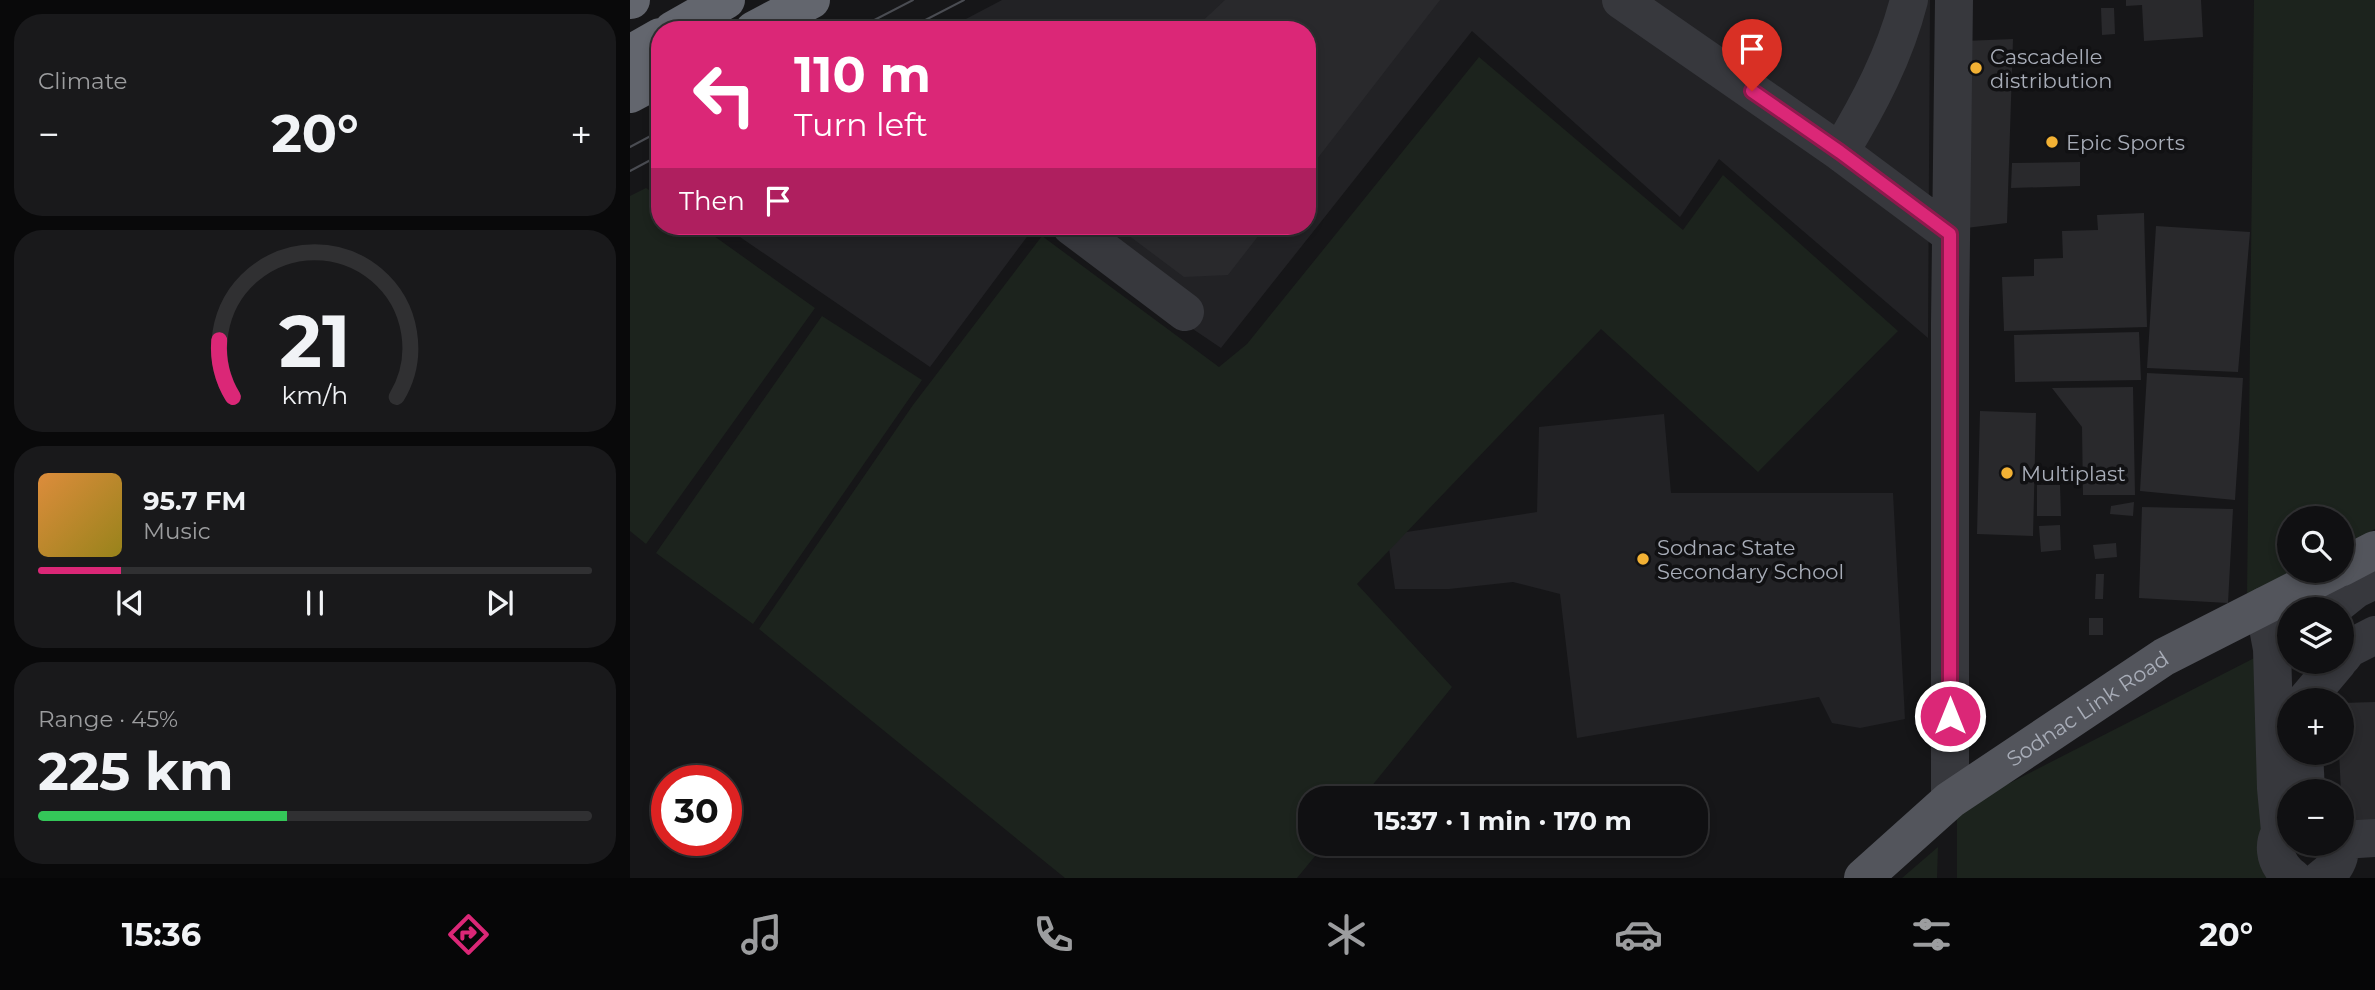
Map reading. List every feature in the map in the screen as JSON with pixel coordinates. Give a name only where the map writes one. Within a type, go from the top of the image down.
[{"type":"highway","points":[[689,21],[726,0]]},
{"type":"highway","points":[[771,21],[811,0]]},
{"type":"highway","points":[[630,54],[651,42]]},
{"type":"highway","points":[[630,94],[651,84]]},
{"type":"main road","points":[[2354,561],[2375,551]]},
{"type":"main road","name":"Sodnac Link Road","points":[[1863,878],[1950,800],[2164,657],[2276,618],[2319,583]]},
{"type":"street","points":[[1620,0],[1840,152],[1950,234]]},
{"type":"street","points":[[1840,152],[1882,78],[1909,0]]},
{"type":"street","points":[[1950,800],[1950,234],[1954,0]]},
{"type":"street","points":[[1083,235],[1185,312]]},
{"type":"street","points":[[2346,597],[2375,580]]},
{"type":"street","points":[[2276,618],[2272,649],[2277,792]]},
{"type":"street","points":[[2354,646],[2375,635]]},
{"type":"street","points":[[2314,688],[2327,674]]},
{"type":"street","points":[[2354,840],[2375,838]]},
{"type":"street","points":[[2277,839],[2278,862],[2287,876]]},
{"type":"street","points":[[2323,878],[2332,870],[2339,856]]},
{"type":"shaded area","points":[[1002,0],[1930,0],[1928,338],[1719,159],[1680,217],[1472,31],[1316,228],[1316,21],[962,21]]},
{"type":"shaded area","points":[[2254,0],[2375,0],[2375,529],[2354,540],[2354,506],[2277,506],[2277,581],[2247,596]]},
{"type":"shaded area","points":[[1479,57],[1683,230],[1723,175],[1898,331],[1758,472],[1601,329],[1357,584],[1452,687],[1372,786],[1298,786],[1298,856],[1315,856],[1297,878],[1065,878],[759,629],[913,405],[1042,236],[1219,367],[1247,344]]},
{"type":"shaded area","points":[[646,188],[651,191],[651,235],[713,235],[815,308],[646,544],[630,531],[630,196]]},
{"type":"shaded area","points":[[737,235],[1028,235],[930,367]]},
{"type":"shaded area","points":[[1053,235],[1310,235],[1221,348]]},
{"type":"shaded area","points":[[822,316],[922,380],[753,624],[656,553]]},
{"type":"shaded area","name":"Sodnac State Secondary School","points":[[1664,414],[1671,493],[1893,493],[1905,719],[1860,728],[1832,723],[1819,697],[1577,738],[1560,594],[1513,582],[1449,589],[1395,589],[1387,535],[1537,512],[1539,427]]},
{"type":"shaded area","points":[[2272,649],[2273,878],[1957,878],[1957,810]]},
{"type":"shaded area","points":[[1938,847],[1937,878],[1902,878]]},
{"type":"building","points":[[1225,0],[1440,0],[1316,160],[1316,21],[1203,21]]},
{"type":"building","points":[[2126,0],[2201,0],[2203,37],[2144,41],[2142,5],[2126,6]]},
{"type":"building","points":[[2101,8],[2114,8],[2115,34],[2102,35]]},
{"type":"building","points":[[2013,39],[2007,223],[1966,228],[1964,41]]},
{"type":"building","points":[[2080,162],[2080,186],[2011,188],[2012,163]]},
{"type":"building","points":[[2144,213],[2147,327],[2004,331],[2002,277],[2034,276],[2034,259],[2063,258],[2062,231],[2098,230],[2097,215]]},
{"type":"building","points":[[2156,226],[2250,232],[2238,372],[2147,368]]},
{"type":"building","points":[[1128,235],[1259,235],[1228,275],[1184,277]]},
{"type":"building","points":[[2139,332],[2141,380],[2015,382],[2014,335]]},
{"type":"building","points":[[2147,373],[2243,378],[2235,500],[2140,491]]},
{"type":"building","points":[[2133,387],[2135,495],[2083,495],[2082,427],[2052,388]]},
{"type":"building","name":"Multiplast","points":[[1980,411],[2036,413],[2033,536],[1977,534]]},
{"type":"building","points":[[2037,485],[2060,485],[2061,516],[2037,516]]},
{"type":"building","points":[[2134,502],[2133,516],[2110,514],[2111,506]]},
{"type":"building","points":[[2142,507],[2233,509],[2228,603],[2139,598]]},
{"type":"building","points":[[2060,525],[2061,550],[2041,552],[2039,526]]},
{"type":"building","points":[[2116,543],[2117,557],[2095,559],[2093,545]]},
{"type":"building","points":[[2096,574],[2104,574],[2103,599],[2095,599]]},
{"type":"building","points":[[2089,618],[2103,618],[2103,635],[2089,635]]},
{"type":"building","points":[[2375,702],[2375,831],[2354,832],[2354,779],[2340,779],[2340,765],[2354,765],[2354,703]]},
{"type":"tram line","points":[[872,21],[913,0]]},
{"type":"tram line","points":[[923,21],[964,0]]},
{"type":"tram line","points":[[630,147],[651,136]]},
{"type":"tram line","points":[[630,171],[651,160]]},
{"type":"place","name":"Cascadelle distribution","points":[[1976,68]]},
{"type":"place","name":"Epic Sports","points":[[2052,142]]},
{"type":"place","name":"Multiplast","points":[[2007,473]]},
{"type":"place","name":"Sodnac State Secondary School","points":[[1643,559]]},
{"type":"route","points":[[1752,91],[1950,234],[1950,716]]}]
